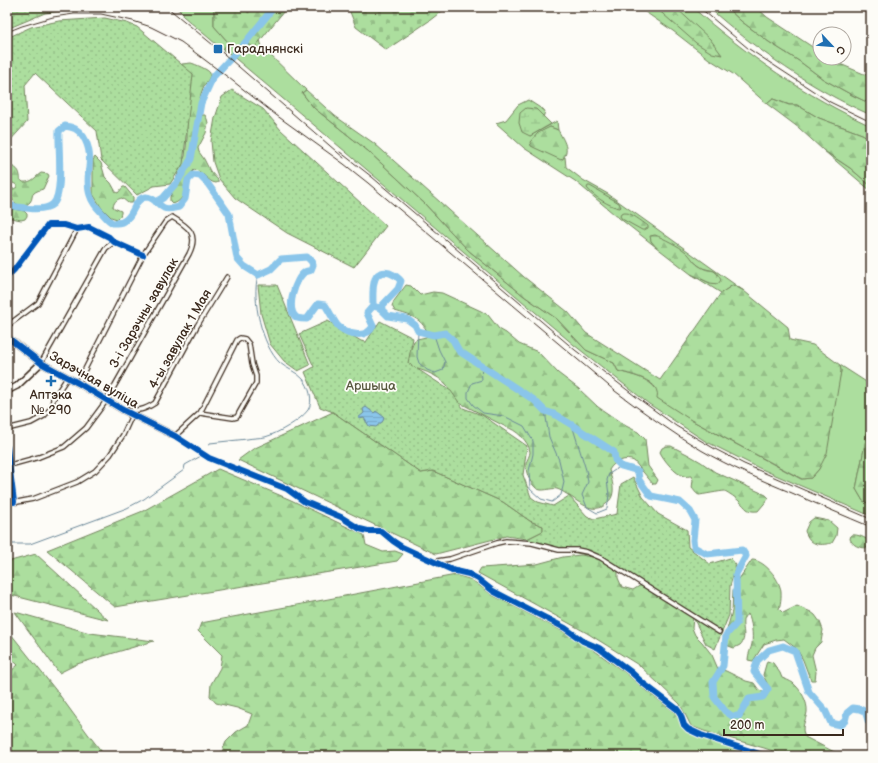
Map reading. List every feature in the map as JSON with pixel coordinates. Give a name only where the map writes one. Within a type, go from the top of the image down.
[{"type":"street","name":"3-і Зарэчны завулак","points":[[8,466],[39,457],[64,447],[86,428],[106,400],[190,254],[193,247],[194,238],[191,231],[182,222],[172,217],[166,221],[143,255]]},
{"type":"street","points":[[7,277],[48,225],[64,225],[77,229],[89,227],[109,236],[114,242],[143,255],[78,383]]},
{"type":"street","points":[[7,326],[38,304],[77,229]]},
{"type":"street","points":[[7,392],[17,386],[41,363],[106,248],[114,242]]},
{"type":"street","name":"4-ы завулак 1 Мая","points":[[123,410],[139,410],[148,408],[155,403],[197,326],[227,277]]},
{"type":"street","name":"Зарэчная вуліца","points":[[7,336],[41,363],[132,415],[175,436]]},
{"type":"street","points":[[200,413],[233,418],[237,417],[240,413],[256,383],[256,376],[252,364],[249,344],[245,339],[240,338],[238,340],[200,413],[175,436],[209,458],[287,489],[305,502],[341,517],[360,529],[368,531],[381,531],[402,546],[452,570],[469,574],[493,591],[565,628],[583,641],[599,648],[677,709],[688,729],[701,735],[766,756]]},
{"type":"street","points":[[7,429],[31,424],[44,416],[52,407],[53,399],[67,378]]},
{"type":"street","points":[[7,504],[33,499],[77,482],[95,471],[110,455],[123,435],[132,415]]},
{"type":"street","points":[[7,447],[8,466],[14,502]]},
{"type":"street","points":[[436,562],[450,559],[497,543],[506,542],[532,543],[559,550],[577,550],[587,552],[602,558],[719,632]]},
{"type":"green space","points":[[7,7],[94,7],[45,13],[7,29]]},
{"type":"green space","points":[[175,7],[214,7],[214,26],[228,42],[223,50],[183,16],[184,14]]},
{"type":"green space","points":[[214,7],[247,7],[248,13],[256,7],[312,7],[284,11],[255,47],[243,43],[230,54],[223,50],[228,42],[214,26]]},
{"type":"green space","points":[[348,7],[447,7],[386,50],[356,27]]},
{"type":"green space","points":[[638,7],[692,7],[734,42],[777,73],[823,102],[871,126],[871,139],[862,134],[819,118],[797,105],[790,105],[773,99],[767,104],[733,74],[709,59],[673,31]]},
{"type":"green space","points":[[655,7],[675,7],[710,39],[722,55],[712,53],[696,43]]},
{"type":"green space","points":[[708,7],[726,7],[741,21],[769,42],[799,61],[823,79],[871,104],[871,115],[849,105],[806,81],[745,38]]},
{"type":"green space","points":[[726,7],[756,7],[767,17],[812,47],[812,66],[845,66],[871,77],[871,104],[823,79],[741,21]]},
{"type":"green space","points":[[105,18],[137,27],[193,74],[183,164],[170,184],[154,186],[137,195],[101,160],[97,131],[35,73],[25,85],[27,122],[7,144],[7,38],[31,27],[59,21]]},
{"type":"green space","points":[[260,40],[262,47],[306,90],[302,93],[314,108],[368,151],[424,203],[468,250],[524,296],[557,319],[586,350],[614,363],[618,371],[649,382],[691,420],[801,479],[811,478],[819,469],[841,371],[840,365],[871,385],[871,414],[856,489],[863,501],[871,504],[871,516],[759,468],[705,441],[649,404],[574,345],[230,54],[243,43],[255,46]]},
{"type":"green space","points":[[191,63],[205,69],[210,73],[210,77],[204,86],[200,97],[197,113],[199,116],[205,115],[208,123],[206,133],[198,148],[210,171],[218,182],[216,183],[210,181],[200,172],[194,170],[186,181],[182,198],[173,204],[170,201],[170,197],[185,156],[187,138],[187,123],[181,66],[182,64]]},
{"type":"green space","points":[[232,90],[263,109],[281,130],[386,226],[354,267],[287,233],[235,198],[219,179],[213,162],[211,141],[215,118],[222,97]]},
{"type":"green space","points":[[306,90],[335,116],[375,144],[524,277],[568,312],[586,333],[660,380],[721,293],[733,285],[744,291],[788,327],[790,340],[813,345],[840,365],[841,371],[827,453],[819,469],[811,478],[802,479],[691,420],[657,398],[655,387],[647,380],[618,371],[614,363],[586,350],[557,319],[524,296],[468,250],[424,203],[368,151],[314,108],[302,93]]},
{"type":"green space","points":[[773,99],[789,105],[797,105],[819,118],[862,134],[871,139],[871,186],[850,168],[823,150],[799,128],[767,104]]},
{"type":"green space","points":[[528,100],[545,111],[543,118],[535,109],[530,136],[557,121],[558,130],[550,127],[561,160],[565,157],[566,167],[583,180],[608,194],[744,291],[733,285],[721,293],[691,274],[710,283],[717,273],[702,268],[693,261],[686,252],[651,241],[656,247],[575,181],[524,148],[496,123],[506,120],[518,105]]},
{"type":"green space","points":[[526,108],[536,109],[551,124],[530,136],[522,132],[519,123],[520,113]]},
{"type":"green space","points":[[550,127],[558,130],[566,145],[566,153],[561,160],[531,146],[530,142],[538,133]]},
{"type":"green space","points":[[823,150],[850,168],[871,186],[871,191]]},
{"type":"green space","points":[[95,157],[101,163],[105,177],[111,183],[116,192],[118,193],[123,187],[125,187],[133,197],[132,203],[128,203],[122,198],[115,202],[113,206],[114,208],[121,211],[120,216],[117,219],[111,217],[101,207],[93,194],[93,160]]},
{"type":"green space","points":[[7,165],[14,167],[17,170],[20,179],[23,182],[31,181],[41,173],[48,174],[49,176],[43,189],[33,194],[31,201],[26,205],[23,206],[17,204],[7,192],[9,189],[14,189],[17,187],[17,185],[7,183]]},
{"type":"green space","points":[[588,186],[619,203],[621,207],[611,206],[602,201],[587,188]]},
{"type":"green space","points":[[7,208],[24,211],[27,216],[25,219],[21,220],[7,217]]},
{"type":"green space","points":[[623,213],[629,213],[634,216],[648,226],[648,228],[642,230],[622,219],[620,216]]},
{"type":"green space","points":[[655,235],[671,242],[683,250],[699,266],[714,271],[721,280],[718,284],[710,283],[691,274],[656,247],[651,241],[650,236]]},
{"type":"green space","points":[[258,285],[277,285],[310,365],[298,371],[284,361],[270,344],[261,314]]},
{"type":"green space","points":[[406,285],[411,286],[420,295],[433,292],[442,293],[481,311],[488,315],[499,329],[519,344],[538,352],[558,373],[579,389],[598,407],[626,426],[638,432],[645,439],[648,466],[658,480],[656,484],[653,484],[634,461],[627,459],[617,462],[609,470],[613,487],[611,499],[604,506],[599,508],[588,507],[557,489],[541,490],[536,488],[527,474],[526,463],[530,452],[527,444],[521,436],[510,428],[453,401],[448,386],[439,378],[415,368],[402,366],[400,363],[411,349],[414,341],[426,337],[428,333],[418,320],[395,311],[392,306]]},
{"type":"green space","name":"Аршыца","points":[[328,321],[361,341],[366,342],[380,321],[413,338],[408,363],[451,391],[463,408],[482,415],[527,446],[523,475],[531,497],[538,502],[553,506],[569,496],[587,516],[594,519],[617,514],[621,484],[633,477],[643,497],[658,514],[687,530],[688,547],[710,564],[730,558],[736,565],[730,586],[729,615],[715,649],[706,644],[693,617],[604,558],[531,545],[527,539],[543,531],[543,526],[530,521],[503,502],[433,471],[421,473],[333,412],[320,407],[305,372],[314,367],[299,334]]},
{"type":"green space","points":[[333,412],[421,473],[433,471],[503,502],[530,521],[543,526],[543,531],[527,539],[506,536],[436,554],[238,460],[253,449]]},
{"type":"green space","points":[[871,414],[871,504],[863,501],[856,489]]},
{"type":"green space","points":[[671,446],[687,454],[715,472],[766,495],[769,498],[758,511],[751,511],[725,491],[699,495],[692,488],[693,480],[691,476],[685,476],[677,473],[664,459],[660,452],[662,448]]},
{"type":"green space","points":[[218,469],[291,500],[364,535],[366,545],[383,552],[395,551],[403,554],[397,561],[115,607],[47,550],[143,511]]},
{"type":"green space","points":[[814,518],[829,521],[837,528],[836,536],[832,543],[819,544],[812,542],[809,539],[805,531],[809,522]]},
{"type":"green space","points":[[851,535],[859,536],[871,541],[871,548],[856,546],[850,539]]},
{"type":"green space","points":[[36,554],[108,620],[7,594],[7,562]]},
{"type":"green space","points":[[581,555],[598,558],[618,570],[618,578],[622,587],[633,590],[641,585],[693,617],[692,628],[695,635],[712,655],[718,669],[754,683],[759,690],[764,692],[769,687],[763,675],[767,661],[773,663],[782,678],[793,683],[799,689],[805,700],[807,712],[803,730],[805,737],[842,756],[788,756],[691,726],[680,704],[640,666],[587,633],[478,573],[481,568],[537,564],[563,557]]},
{"type":"green space","points":[[752,560],[761,563],[769,569],[776,578],[781,592],[779,609],[783,613],[797,606],[811,612],[820,622],[823,630],[821,642],[815,648],[812,655],[816,672],[815,680],[811,680],[797,649],[784,639],[764,644],[753,661],[748,660],[752,637],[748,614],[743,620],[743,641],[740,645],[734,648],[726,645],[724,641],[732,611],[733,590]]},
{"type":"green space","points":[[456,575],[472,580],[492,595],[564,632],[595,651],[627,674],[645,690],[672,710],[679,717],[684,730],[756,756],[220,756],[226,742],[236,732],[248,725],[252,714],[237,708],[216,703],[210,696],[211,684],[220,668],[222,655],[198,631],[201,623]]},
{"type":"green space","points":[[15,612],[90,633],[154,641],[77,664],[59,673]]},
{"type":"green space","points":[[7,629],[58,693],[105,756],[7,756],[7,678],[11,671],[18,665],[7,655]]},
{"type":"water","points":[[366,407],[374,413],[376,411],[384,417],[383,421],[376,427],[369,426],[364,418],[358,418],[364,413],[363,409]]},
{"type":"waterway","points":[[156,202],[163,198],[178,181],[191,159],[201,103],[213,77],[245,43],[274,7]]},
{"type":"waterway","name":"Аршыца","points":[[7,205],[37,209],[49,207],[53,204],[58,190],[60,169],[59,131],[65,126],[77,130],[83,136],[87,144],[90,159],[88,180],[90,195],[97,207],[108,220],[113,223],[126,220],[136,204],[142,198],[146,197],[152,198],[166,209],[179,207],[185,199],[188,180],[193,175],[200,176],[208,184],[229,214],[237,258],[244,266],[258,275],[271,269],[281,259],[307,257],[311,261],[313,265],[311,270],[301,275],[293,294],[292,308],[293,314],[297,318],[307,319],[318,304],[325,305],[339,327],[353,334],[362,334],[367,333],[373,326],[367,313],[373,306],[380,308],[388,316],[407,319],[415,325],[418,331],[434,335],[445,333],[453,340],[459,351],[534,400],[545,411],[554,414],[614,452],[615,460],[621,466],[638,471],[639,480],[651,496],[680,502],[690,511],[695,520],[693,540],[694,547],[707,554],[742,550],[746,556],[736,574],[737,623],[726,635],[723,666],[713,682],[714,697],[725,711],[732,716],[739,716],[749,699],[763,697],[768,689],[754,672],[757,661],[769,650],[783,646],[795,651],[809,692],[825,710],[831,723],[840,725],[845,721],[847,713],[853,708],[863,710],[871,726]]},
{"type":"waterway","points":[[373,306],[373,289],[376,276],[383,272],[388,273],[396,276],[401,281],[398,289],[380,308]]},
{"type":"waterway","points":[[209,445],[210,443],[270,435],[282,430],[294,422],[305,414],[310,406],[311,398],[305,382],[298,374],[280,363],[268,345],[263,334],[257,309],[256,285],[258,275]]},
{"type":"waterway","points":[[418,331],[417,357],[419,363],[427,370],[435,373],[443,370],[445,362],[434,335]]},
{"type":"waterway","points":[[481,365],[482,380],[472,383],[468,392],[468,398],[473,405],[483,413],[504,416],[524,426],[533,441],[533,454],[529,471],[530,489],[541,499],[552,502],[561,495],[564,482],[559,460],[549,437],[545,411]]},
{"type":"waterway","points":[[572,425],[586,470],[588,482],[582,495],[587,507],[597,513],[607,509],[609,495],[607,480],[609,474],[621,466]]},
{"type":"waterway","points":[[7,544],[30,544],[127,508],[144,499],[184,470],[185,465],[201,456]]},
{"type":"railway","points":[[167,7],[224,54],[344,158]]},
{"type":"railway","points":[[699,7],[749,49],[830,102],[871,122]]},
{"type":"railway","points":[[7,32],[53,17],[74,14],[101,14],[133,21],[151,27],[181,42],[368,183],[615,391],[668,429],[723,462],[871,527]]},
{"type":"railway","points":[[340,152],[372,177],[575,350],[676,426],[744,464],[871,519]]},
{"type":"cycle path","points":[[7,277],[48,225],[64,225],[77,229],[89,227],[109,237],[114,242],[143,255]]},
{"type":"cycle path","points":[[7,337],[41,363],[123,410],[175,436],[209,458],[287,489],[305,502],[341,517],[360,529],[368,531],[381,531],[402,547],[452,570],[469,574],[493,591],[565,628],[583,641],[599,648],[677,709],[684,725],[688,729],[701,735],[766,756]]},
{"type":"cycle path","points":[[7,447],[14,502]]},
{"type":"place","name":"Гараднянскі","points":[[218,49]]},
{"type":"place","name":"Аптэка № 290","points":[[51,381]]}]
